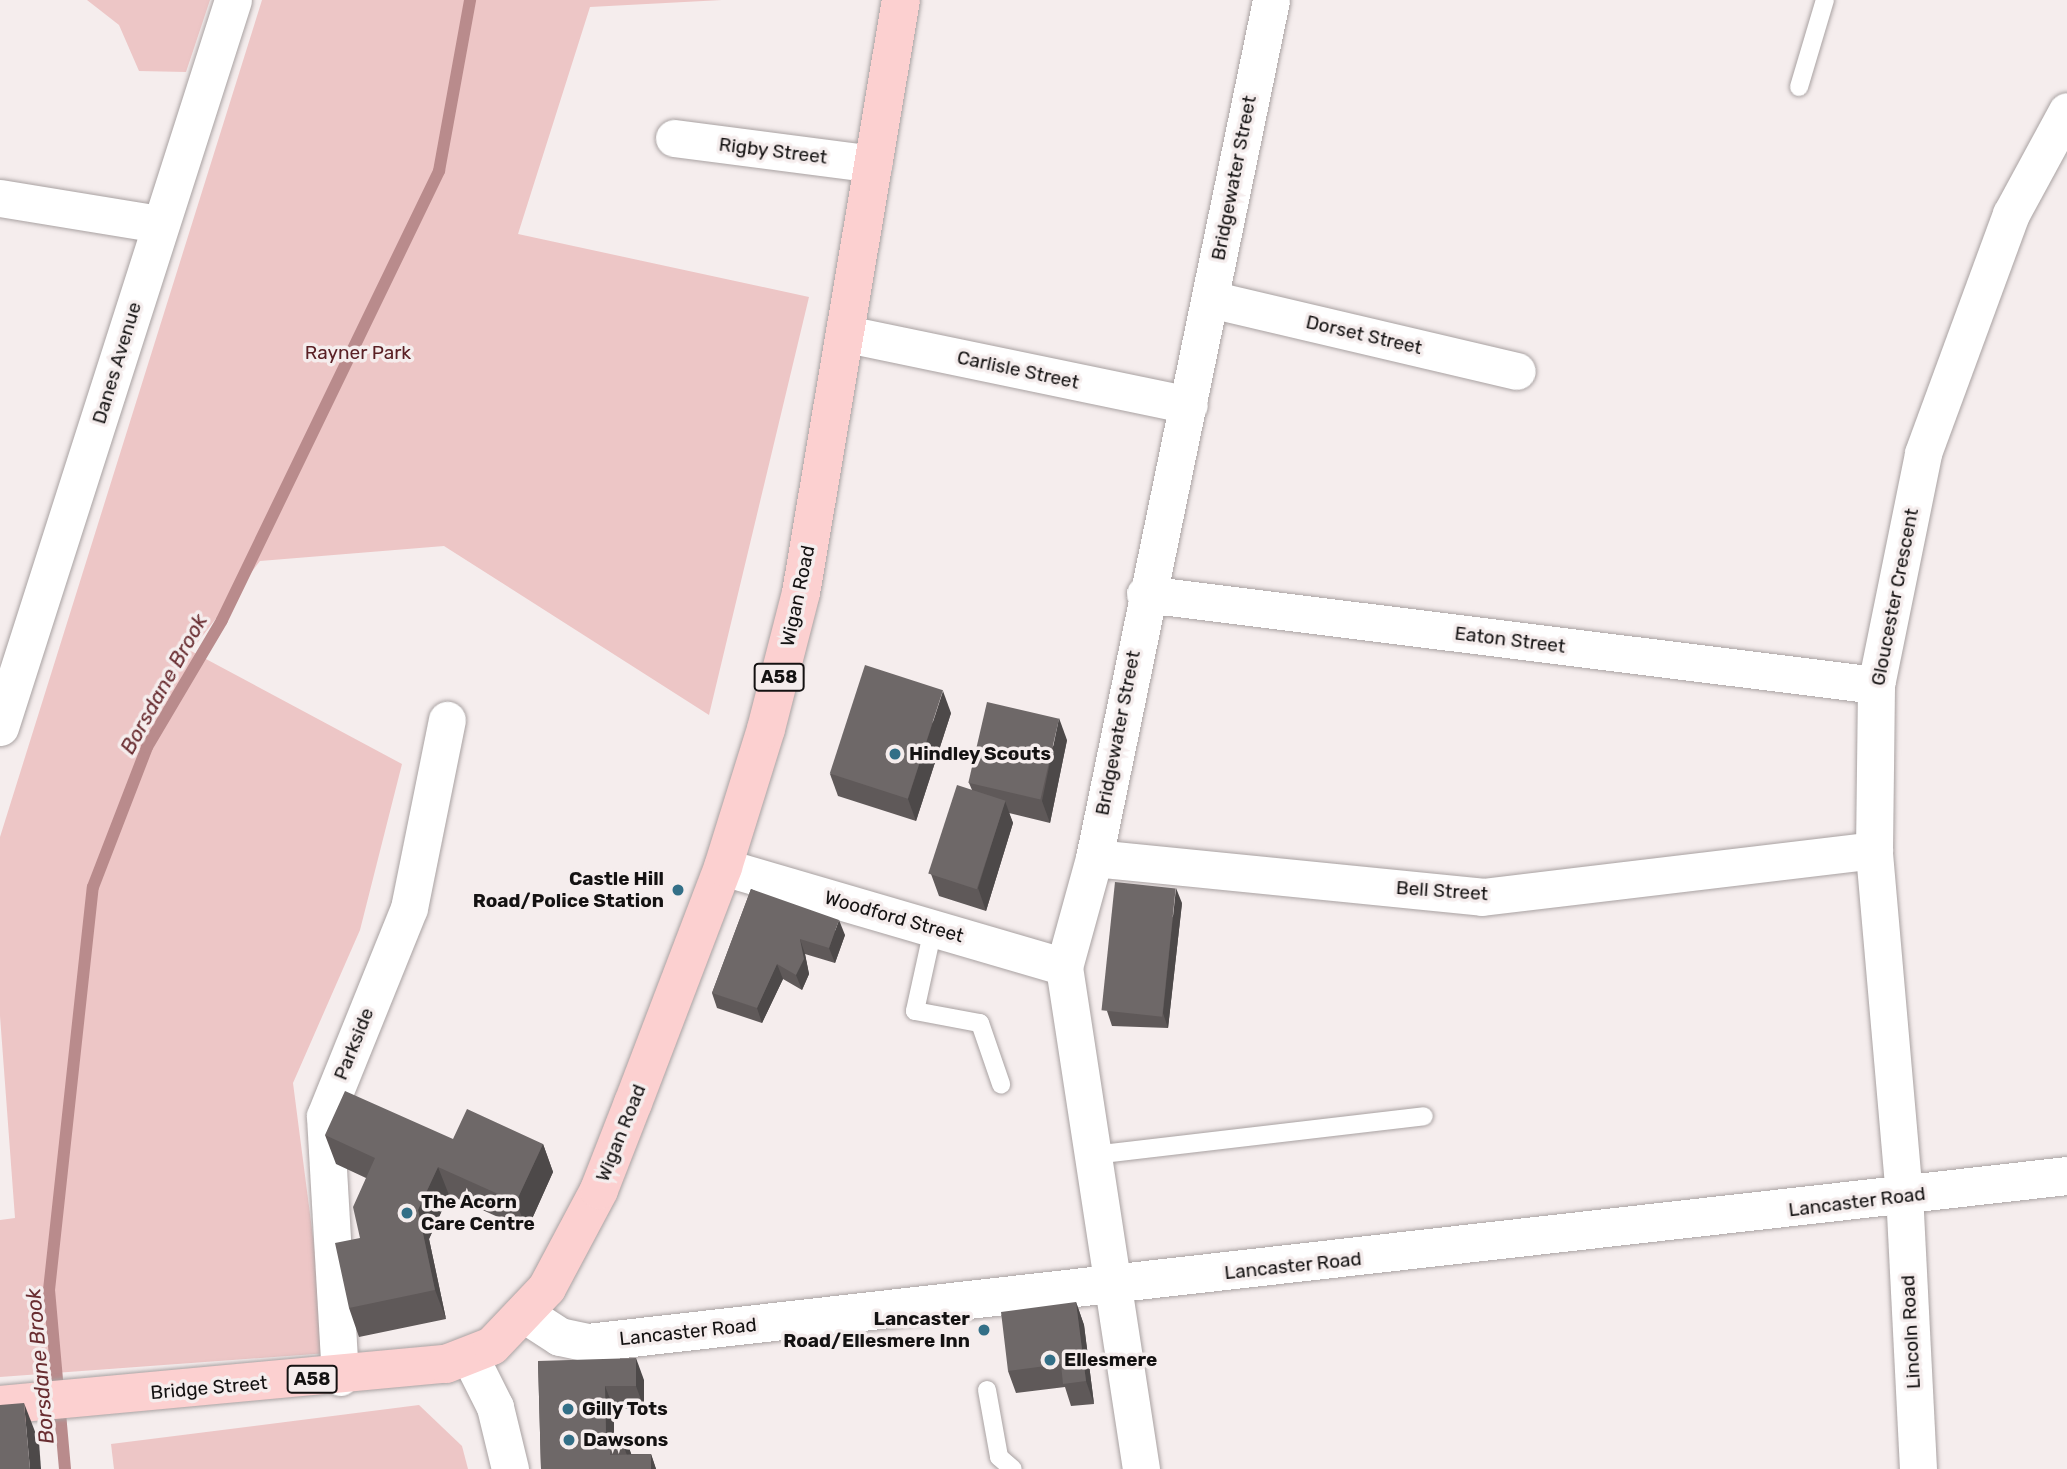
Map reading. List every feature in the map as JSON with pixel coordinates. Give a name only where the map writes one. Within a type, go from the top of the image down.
[{"type":"highway","name":"Wigan Road","points":[[526,1315],[598,1190],[723,867],[801,593],[847,334],[901,0]]},
{"type":"highway","name":"Bridge Street","points":[[18,1403],[340,1377],[470,1357],[492,1346],[526,1315]]},
{"type":"street","name":"Danes Avenue","points":[[0,727],[159,224],[233,0]]},
{"type":"street","name":"Bridgewater Street","points":[[1141,1469],[1115,1285],[1064,967],[1094,858],[1145,594],[1189,405],[1270,0]]},
{"type":"street","name":"Gloucester Crescent","points":[[1904,1196],[1874,850],[1876,685],[1923,453],[2011,214],[2067,111]]},
{"type":"street","name":"Rigby Street","points":[[674,138],[873,164]]},
{"type":"street","points":[[0,198],[159,224]]},
{"type":"street","name":"Dorset Street","points":[[1210,299],[1517,371]]},
{"type":"street","name":"Carlisle Street","points":[[847,334],[1189,405]]},
{"type":"street","name":"Eaton Street","points":[[1145,594],[1876,685]]},
{"type":"street","name":"Parkside","points":[[340,1377],[325,1116],[409,908],[447,720]]},
{"type":"street","name":"Bell Street","points":[[1094,858],[1482,897],[1874,850]]},
{"type":"street","name":"Woodford Street","points":[[723,867],[1064,967]]},
{"type":"street","name":"Lancaster Road","points":[[526,1315],[560,1337],[588,1343],[2067,1176]]},
{"type":"street","name":"Lincoln Road","points":[[1904,1196],[1918,1469]]},
{"type":"street","points":[[470,1357],[495,1407],[510,1469]]},
{"type":"lane","points":[[1799,87],[1825,0]]},
{"type":"lane","points":[[933,929],[915,1011],[980,1023],[1001,1084]]},
{"type":"lane","points":[[1094,1156],[1424,1116]]},
{"type":"lane","points":[[987,1390],[999,1457],[1013,1469]]},
{"type":"green space","points":[[87,0],[210,0],[186,72],[139,71],[119,25]]},
{"type":"green space","name":"Rayner Park","points":[[262,0],[722,0],[590,7],[518,234],[809,297],[709,715],[444,546],[260,561],[191,651],[402,764],[360,930],[293,1083],[328,1353],[0,1377],[0,1220],[15,1218],[0,1016],[0,837]]},
{"type":"green space","points":[[419,1405],[462,1446],[468,1469],[114,1469],[111,1444]]},
{"type":"building","name":"Hindley Scouts","points":[[865,665],[943,690],[908,799],[830,773]]},
{"type":"building","points":[[987,702],[1059,719],[1040,800],[968,783]]},
{"type":"building","points":[[957,785],[1006,801],[977,889],[928,873]]},
{"type":"building","points":[[1115,882],[1176,888],[1162,1017],[1102,1010]]},
{"type":"building","points":[[751,889],[839,920],[829,948],[800,939],[804,959],[796,975],[777,964],[757,1008],[712,993]]},
{"type":"building","name":"The Acorn Care Centre","points":[[345,1091],[453,1139],[467,1109],[543,1144],[516,1202],[438,1167],[418,1210],[435,1290],[349,1308],[335,1243],[360,1238],[353,1207],[375,1158],[325,1135]]},
{"type":"building","name":"Ellesmere","points":[[1076,1302],[1086,1381],[1063,1384],[1061,1364],[1008,1371],[1001,1312]]},
{"type":"building","points":[[636,1358],[636,1386],[605,1386],[606,1434],[624,1434],[624,1447],[610,1447],[610,1455],[651,1454],[651,1469],[541,1469],[538,1361]]},
{"type":"building","points":[[24,1403],[30,1469],[0,1469],[0,1405]]},
{"type":"waterway","name":"Borsdane Brook","points":[[65,1469],[49,1290],[93,887],[147,747],[222,620],[439,171],[470,0]]},
{"type":"place","name":"Hindley Scouts","points":[[895,754]]},
{"type":"place","name":"Castle Hill Road/Police Station","points":[[678,890]]},
{"type":"place","name":"The Acorn Care Centre","points":[[407,1213]]},
{"type":"place","name":"Lancaster Road/Ellesmere Inn","points":[[984,1330]]},
{"type":"place","name":"Ellesmere","points":[[1050,1360]]},
{"type":"place","name":"Gilly Tots","points":[[568,1409]]},
{"type":"place","name":"Dawsons","points":[[569,1440]]}]
